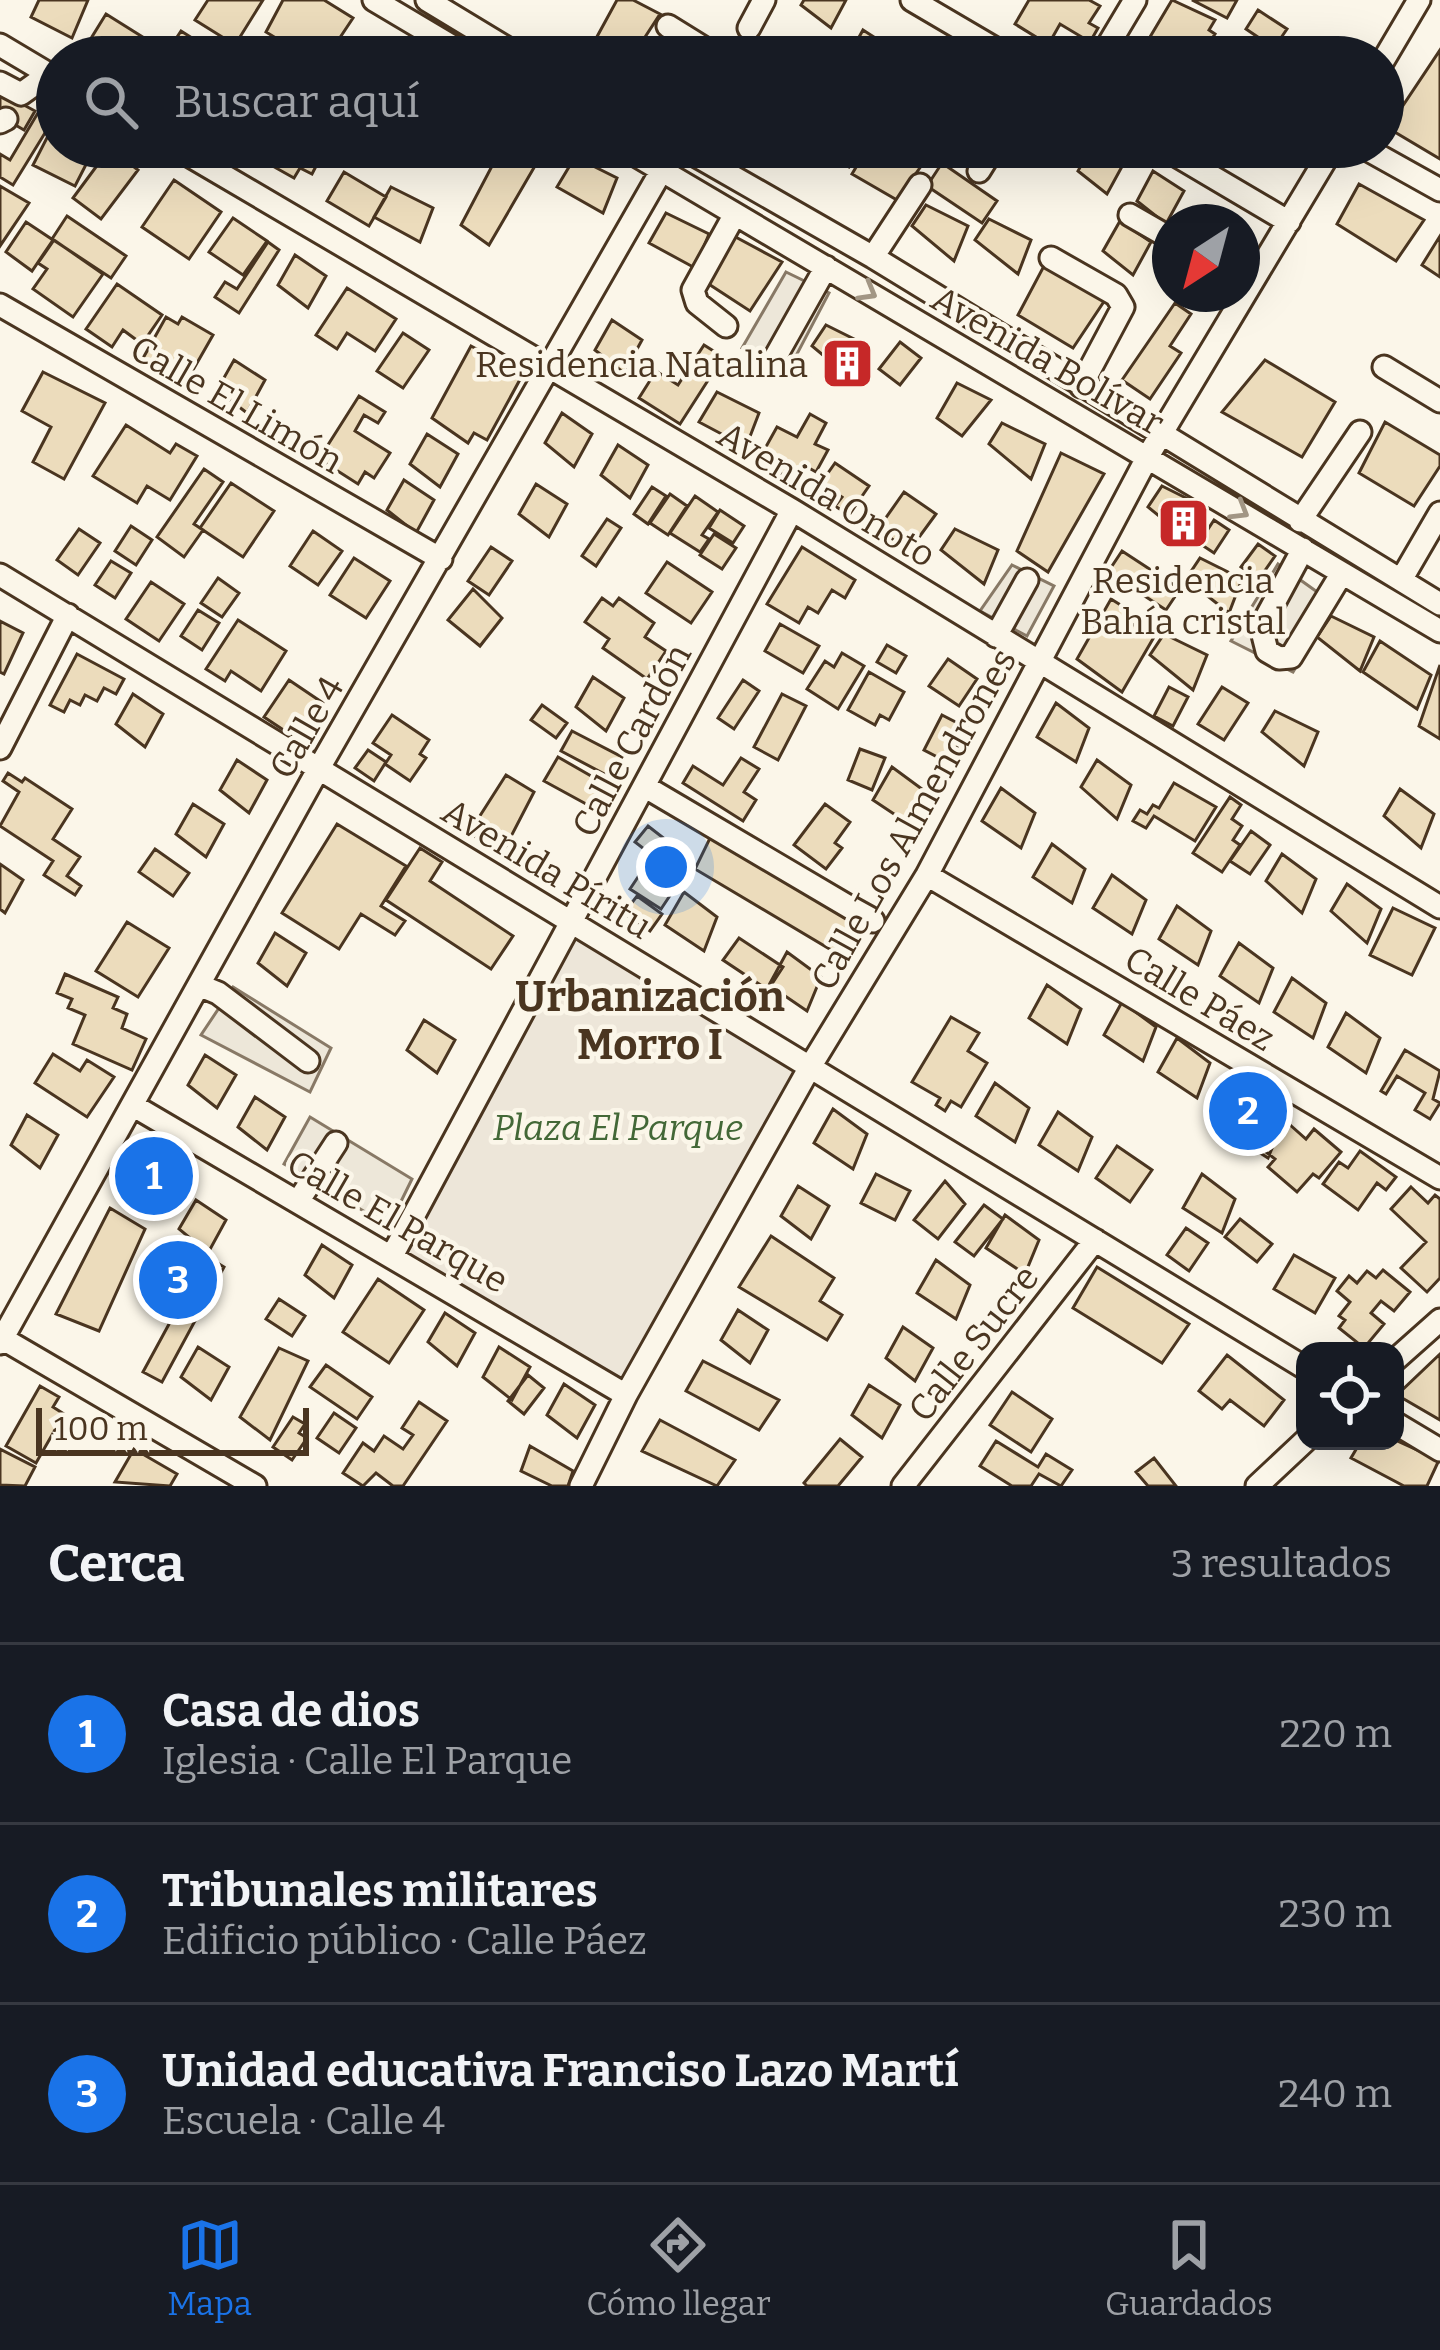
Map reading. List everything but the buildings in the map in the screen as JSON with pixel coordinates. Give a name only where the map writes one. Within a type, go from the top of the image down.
[{"type":"street","points":[[374,0],[435,36]]},
{"type":"street","points":[[748,28],[764,0]]},
{"type":"street","points":[[912,0],[973,36]]},
{"type":"street","points":[[1114,36],[1135,0]]},
{"type":"street","points":[[1397,36],[1415,1]]},
{"type":"street","points":[[438,3],[489,36]]},
{"type":"street","points":[[668,26],[684,36]]},
{"type":"street","points":[[0,45],[36,66]]},
{"type":"street","points":[[6,102],[36,87]]},
{"type":"street","name":"Avenida Onoto","points":[[211,168],[792,510],[1440,907]]},
{"type":"street","name":"Avenida Bolívar","points":[[657,168],[1440,631]]},
{"type":"street","name":"Calle 4","points":[[1,1339],[319,768],[664,168]]},
{"type":"street","name":"Avenida Bolívar","points":[[715,168],[873,257],[1440,604]]},
{"type":"street","points":[[1198,168],[1289,222]]},
{"type":"street","name":"Calle Los Almendrones","points":[[1260,263],[1321,168]]},
{"type":"street","points":[[1401,168],[1440,190]]},
{"type":"street","points":[[873,257],[920,185]]},
{"type":"street","points":[[726,326],[697,303],[693,290],[735,214]]},
{"type":"street","points":[[1130,214],[1152,227]]},
{"type":"street","points":[[1051,258],[1116,295],[1123,307],[1081,386]]},
{"type":"street","points":[[772,363],[826,267]]},
{"type":"street","name":"Calle El Limón","points":[[0,305],[441,560]]},
{"type":"street","name":"Calle Los Almendrones","points":[[581,1486],[626,1395],[810,1066],[927,875],[1148,457],[1230,312]]},
{"type":"street","points":[[1384,367],[1440,401]]},
{"type":"street","points":[[1300,521],[1360,432]]},
{"type":"street","name":"Calle Cardón","points":[[393,1254],[792,510]]},
{"type":"street","points":[[1401,580],[1440,513]]},
{"type":"street","points":[[1303,549],[1261,626],[1267,651],[1279,658],[1292,656],[1342,573]]},
{"type":"street","name":"Avenida Píritu","points":[[0,575],[1296,1363]]},
{"type":"street","points":[[996,635],[1027,580]]},
{"type":"street","points":[[0,748],[68,615]]},
{"type":"street","points":[[644,785],[873,921]]},
{"type":"street","name":"Calle Páez","points":[[927,875],[1440,1178]]},
{"type":"street","points":[[201,986],[218,993],[308,1061]]},
{"type":"street","name":"Calle El Parque","points":[[134,1106],[626,1395]]},
{"type":"street","points":[[299,1200],[336,1143]]},
{"type":"street","name":"Calle Sucre","points":[[903,1486],[1095,1240]]},
{"type":"street","points":[[1404,1352],[1440,1320]]},
{"type":"street","points":[[1,1339],[255,1486]]},
{"type":"street","points":[[1404,1428],[1440,1450]]},
{"type":"street","points":[[1257,1486],[1296,1449]]},
{"type":"green space","name":"Plaza El Parque","points":[[572,922],[810,1067],[626,1395],[393,1254]]},
{"type":"shaded area","points":[[786,272],[829,293],[786,375],[742,348]]},
{"type":"shaded area","points":[[1278,564],[1334,604],[1293,672],[1231,641]]},
{"type":"shaded area","points":[[1012,565],[1054,586],[1027,636],[980,611]]},
{"type":"shaded area","points":[[233,987],[331,1048],[310,1092],[201,1035]]},
{"type":"shaded area","points":[[310,1117],[412,1179],[389,1226],[284,1164]]},
{"type":"place","name":"Residencia Natalina","points":[[847,364]]},
{"type":"place","name":"Residencia Bahía cristal","points":[[1183,524]]},
{"type":"place","name":"Tribunales militares","points":[[1248,1111]]},
{"type":"place","name":"Casa de dios","points":[[154,1176]]},
{"type":"place","name":"Unidad educativa Franciso Lazo Martí","points":[[178,1280]]},
{"type":"district","name":"Urbanización Morro I","points":[[650,1020]]}]
